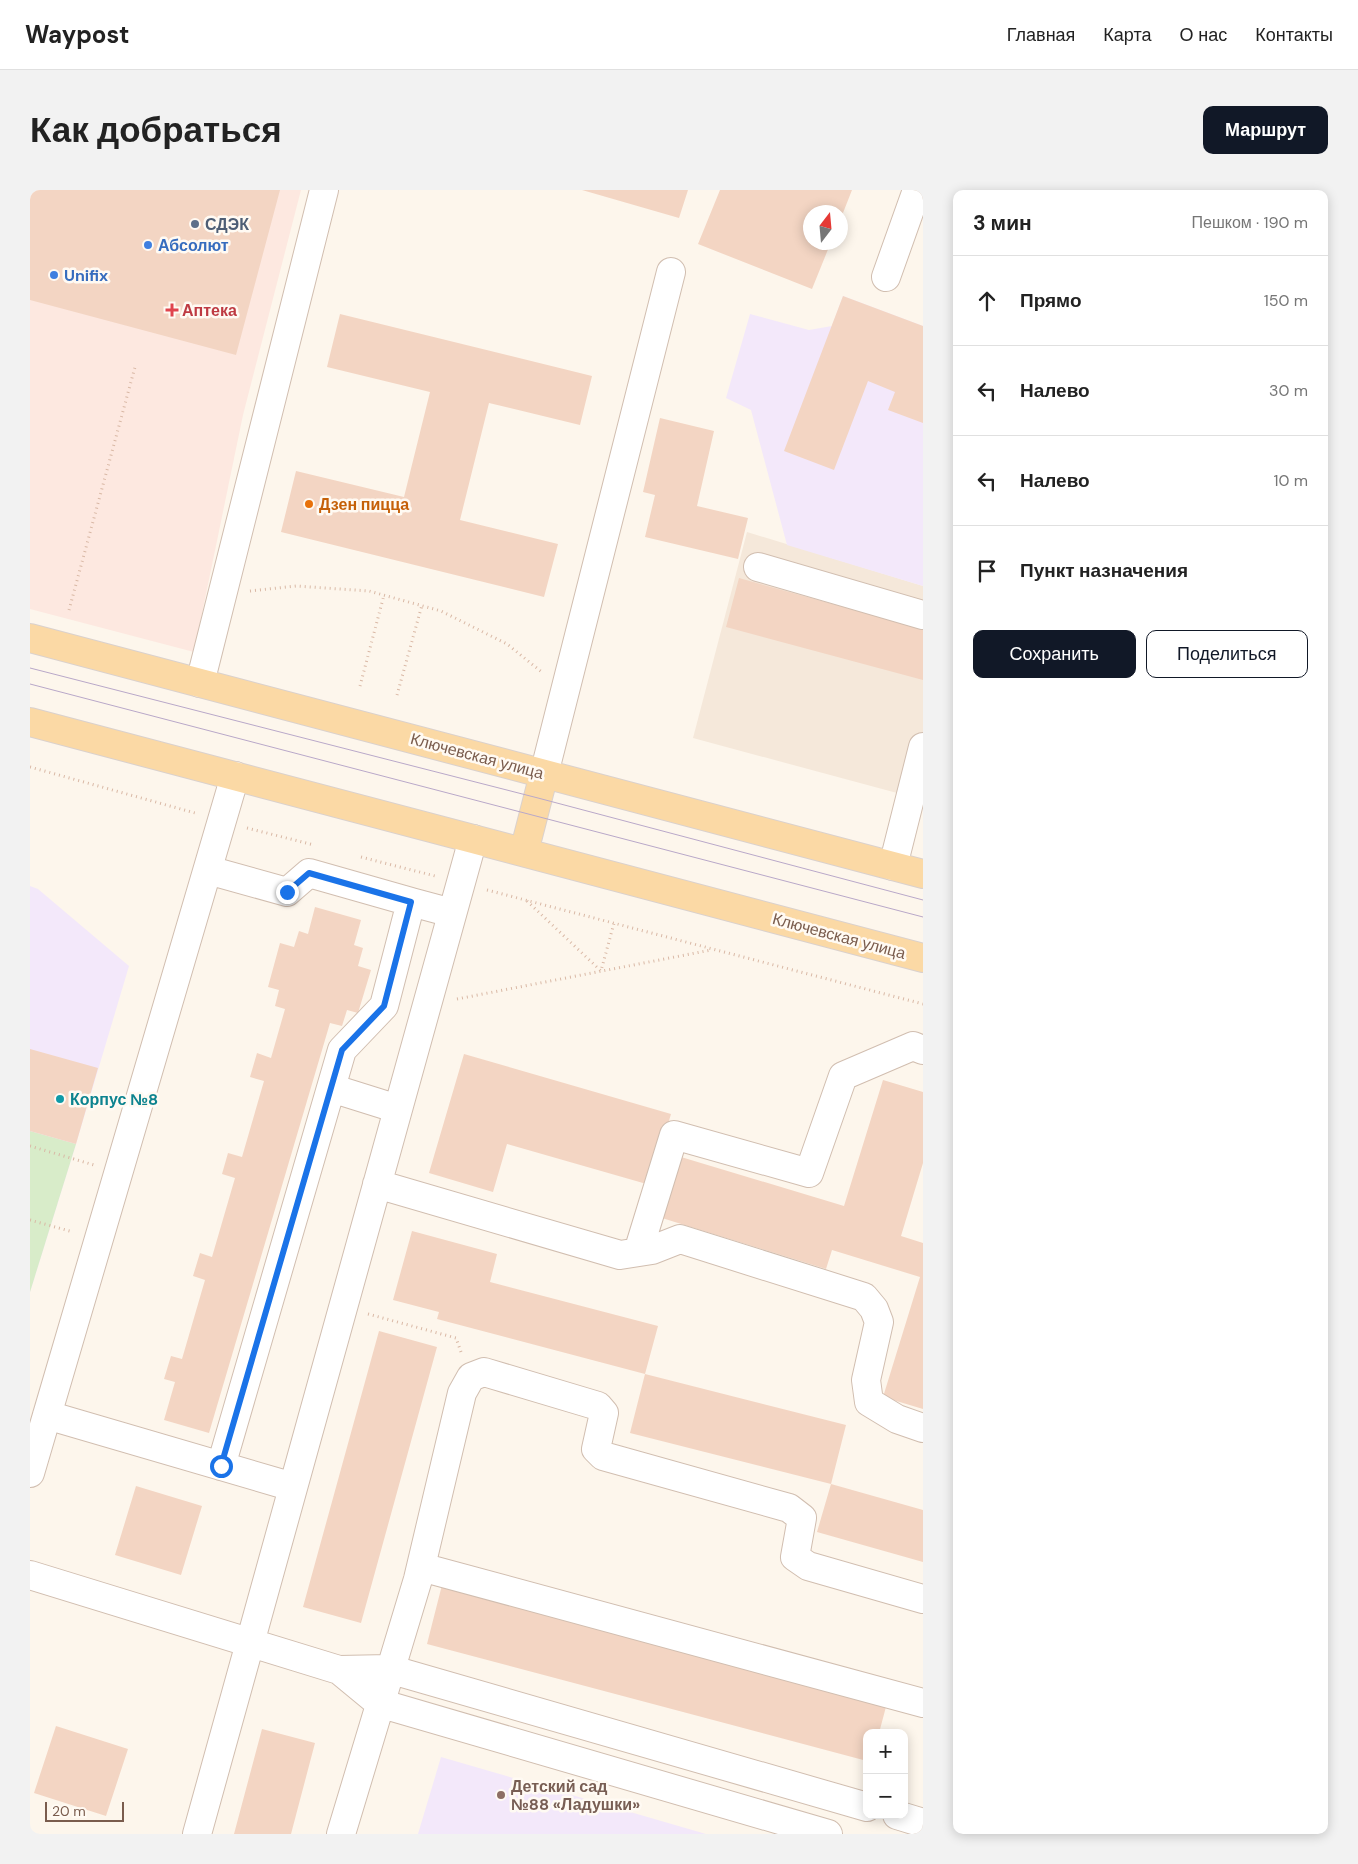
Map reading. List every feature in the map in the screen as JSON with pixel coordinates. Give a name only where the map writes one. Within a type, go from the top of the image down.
[{"type":"main road","name":"Ключевская улица","points":[[30,638],[923,874]]},
{"type":"main road","name":"Ключевская улица","points":[[30,722],[923,958]]},
{"type":"main road","points":[[524,852],[544,774]]},
{"type":"street","points":[[200,683],[324,190]]},
{"type":"street","points":[[886,277],[917,190]]},
{"type":"street","points":[[544,774],[671,272]]},
{"type":"street","points":[[758,567],[923,615]]},
{"type":"street","points":[[893,866],[923,747]]},
{"type":"street","points":[[30,1473],[235,776]]},
{"type":"street","points":[[197,1834],[473,839]]},
{"type":"street","points":[[208,870],[287,892],[309,873],[452,913]]},
{"type":"street","points":[[221,1466],[342,1050],[384,1006],[411,902]]},
{"type":"street","points":[[638,1252],[674,1135],[809,1173],[843,1076],[913,1046],[923,1050]]},
{"type":"street","points":[[331,1088],[398,1108]]},
{"type":"street","points":[[377,1184],[620,1255],[652,1250],[680,1239],[864,1297],[874,1309],[879,1322],[866,1380],[869,1402],[897,1419],[923,1428]]},
{"type":"street","points":[[341,1834],[420,1567],[462,1394],[471,1377],[484,1372],[598,1406],[604,1413],[596,1449],[604,1456],[789,1508],[802,1518],[795,1557],[808,1566],[923,1599]]},
{"type":"street","points":[[47,1415],[293,1487]]},
{"type":"street","points":[[420,1567],[923,1703]]},
{"type":"street","points":[[30,1575],[251,1641],[340,1670],[390,1669],[863,1805]]},
{"type":"street","points":[[340,1670],[379,1703],[828,1834]]},
{"type":"street","points":[[647,1782],[657,1746]]},
{"type":"street","points":[[908,1818],[923,1823]]},
{"type":"path","points":[[69,610],[135,367]]},
{"type":"path","points":[[222,595],[296,586],[370,591],[422,605],[440,611],[507,644],[565,690]]},
{"type":"path","points":[[360,686],[384,595]]},
{"type":"path","points":[[397,695],[422,605]]},
{"type":"path","points":[[527,900],[601,971]]},
{"type":"path","points":[[601,971],[614,923]]},
{"type":"path","points":[[427,1005],[714,949]]},
{"type":"path","points":[[30,1146],[119,1172]]},
{"type":"path","points":[[30,1220],[99,1240]]},
{"type":"path","points":[[343,1307],[456,1338],[471,1377]]},
{"type":"shaded area","points":[[30,190],[301,190],[243,415],[194,652],[30,609]]},
{"type":"shaded area","points":[[843,296],[923,326],[923,586],[787,545],[751,410],[726,398],[750,314],[809,330],[832,326]]},
{"type":"shaded area","points":[[747,532],[923,586],[923,800],[693,738]]},
{"type":"shaded area","points":[[30,886],[38,889],[129,966],[30,1292]]},
{"type":"shaded area","name":"Детский сад №88 «Ладушки»","points":[[441,1757],[706,1834],[418,1834]]},
{"type":"green space","points":[[30,1131],[76,1144],[30,1292]]},
{"type":"building","name":"Абсолют","points":[[30,190],[280,190],[236,355],[30,300]]},
{"type":"building","points":[[582,190],[688,190],[679,218]]},
{"type":"building","points":[[720,190],[852,190],[846,205],[803,205],[803,250],[828,250],[812,289],[698,244]]},
{"type":"building","points":[[843,296],[923,326],[923,423],[888,410],[895,392],[868,381],[834,470],[784,451]]},
{"type":"building","points":[[340,314],[592,376],[580,425],[489,403],[460,520],[558,544],[544,597],[281,532],[296,471],[404,497],[430,392],[327,367]]},
{"type":"building","points":[[660,418],[714,431],[697,506],[748,518],[738,559],[645,537],[655,495],[643,492]]},
{"type":"building","points":[[739,578],[923,629],[923,680],[726,627]]},
{"type":"building","points":[[315,907],[361,920],[354,945],[363,948],[358,966],[371,970],[358,1013],[347,1010],[342,1026],[330,1023],[209,1433],[164,1420],[175,1382],[164,1379],[171,1356],[182,1359],[205,1280],[193,1276],[200,1253],[212,1257],[235,1178],[222,1174],[228,1153],[242,1157],[264,1081],[250,1077],[257,1053],[271,1058],[285,1009],[275,1006],[279,990],[268,987],[280,943],[294,947],[299,931],[308,934]]},
{"type":"building","name":"Корпус №8","points":[[30,1049],[98,1068],[76,1144],[30,1131]]},
{"type":"building","points":[[464,1054],[671,1114],[650,1185],[507,1144],[493,1192],[429,1173]]},
{"type":"building","points":[[883,1080],[923,1092],[923,1163],[901,1236],[923,1243],[923,1409],[883,1397],[920,1277],[832,1250],[826,1269],[662,1218],[681,1157],[844,1206]]},
{"type":"building","points":[[412,1231],[497,1254],[490,1282],[658,1326],[645,1374],[437,1319],[439,1312],[393,1300]]},
{"type":"building","points":[[379,1331],[437,1347],[361,1623],[303,1607]]},
{"type":"building","points":[[645,1374],[846,1425],[831,1484],[630,1433]]},
{"type":"building","points":[[831,1484],[923,1510],[923,1562],[817,1532]]},
{"type":"building","points":[[136,1486],[202,1506],[181,1575],[115,1555]]},
{"type":"building","points":[[442,1585],[887,1703],[880,1729],[863,1729],[863,1760],[427,1644]]},
{"type":"building","points":[[56,1726],[128,1749],[106,1816],[34,1793]]},
{"type":"building","points":[[262,1729],[315,1743],[291,1834],[234,1834]]},
{"type":"tram line","points":[[30,668],[538,798],[923,900]]},
{"type":"tram line","points":[[30,684],[923,917]]},
{"type":"place","name":"СДЭК","points":[[195,224]]},
{"type":"place","name":"Абсолют","points":[[148,245]]},
{"type":"place","name":"Unifix","points":[[54,275]]},
{"type":"place","name":"Аптека","points":[[172,310]]},
{"type":"place","name":"Дзен пицца","points":[[309,504]]},
{"type":"place","name":"Корпус №8","points":[[60,1099]]},
{"type":"place","name":"Детский сад №88 «Ладушки»","points":[[501,1795]]},
{"type":"route","points":[[221,1466],[342,1050],[384,1006],[411,902],[309,873],[287,892]]}]
